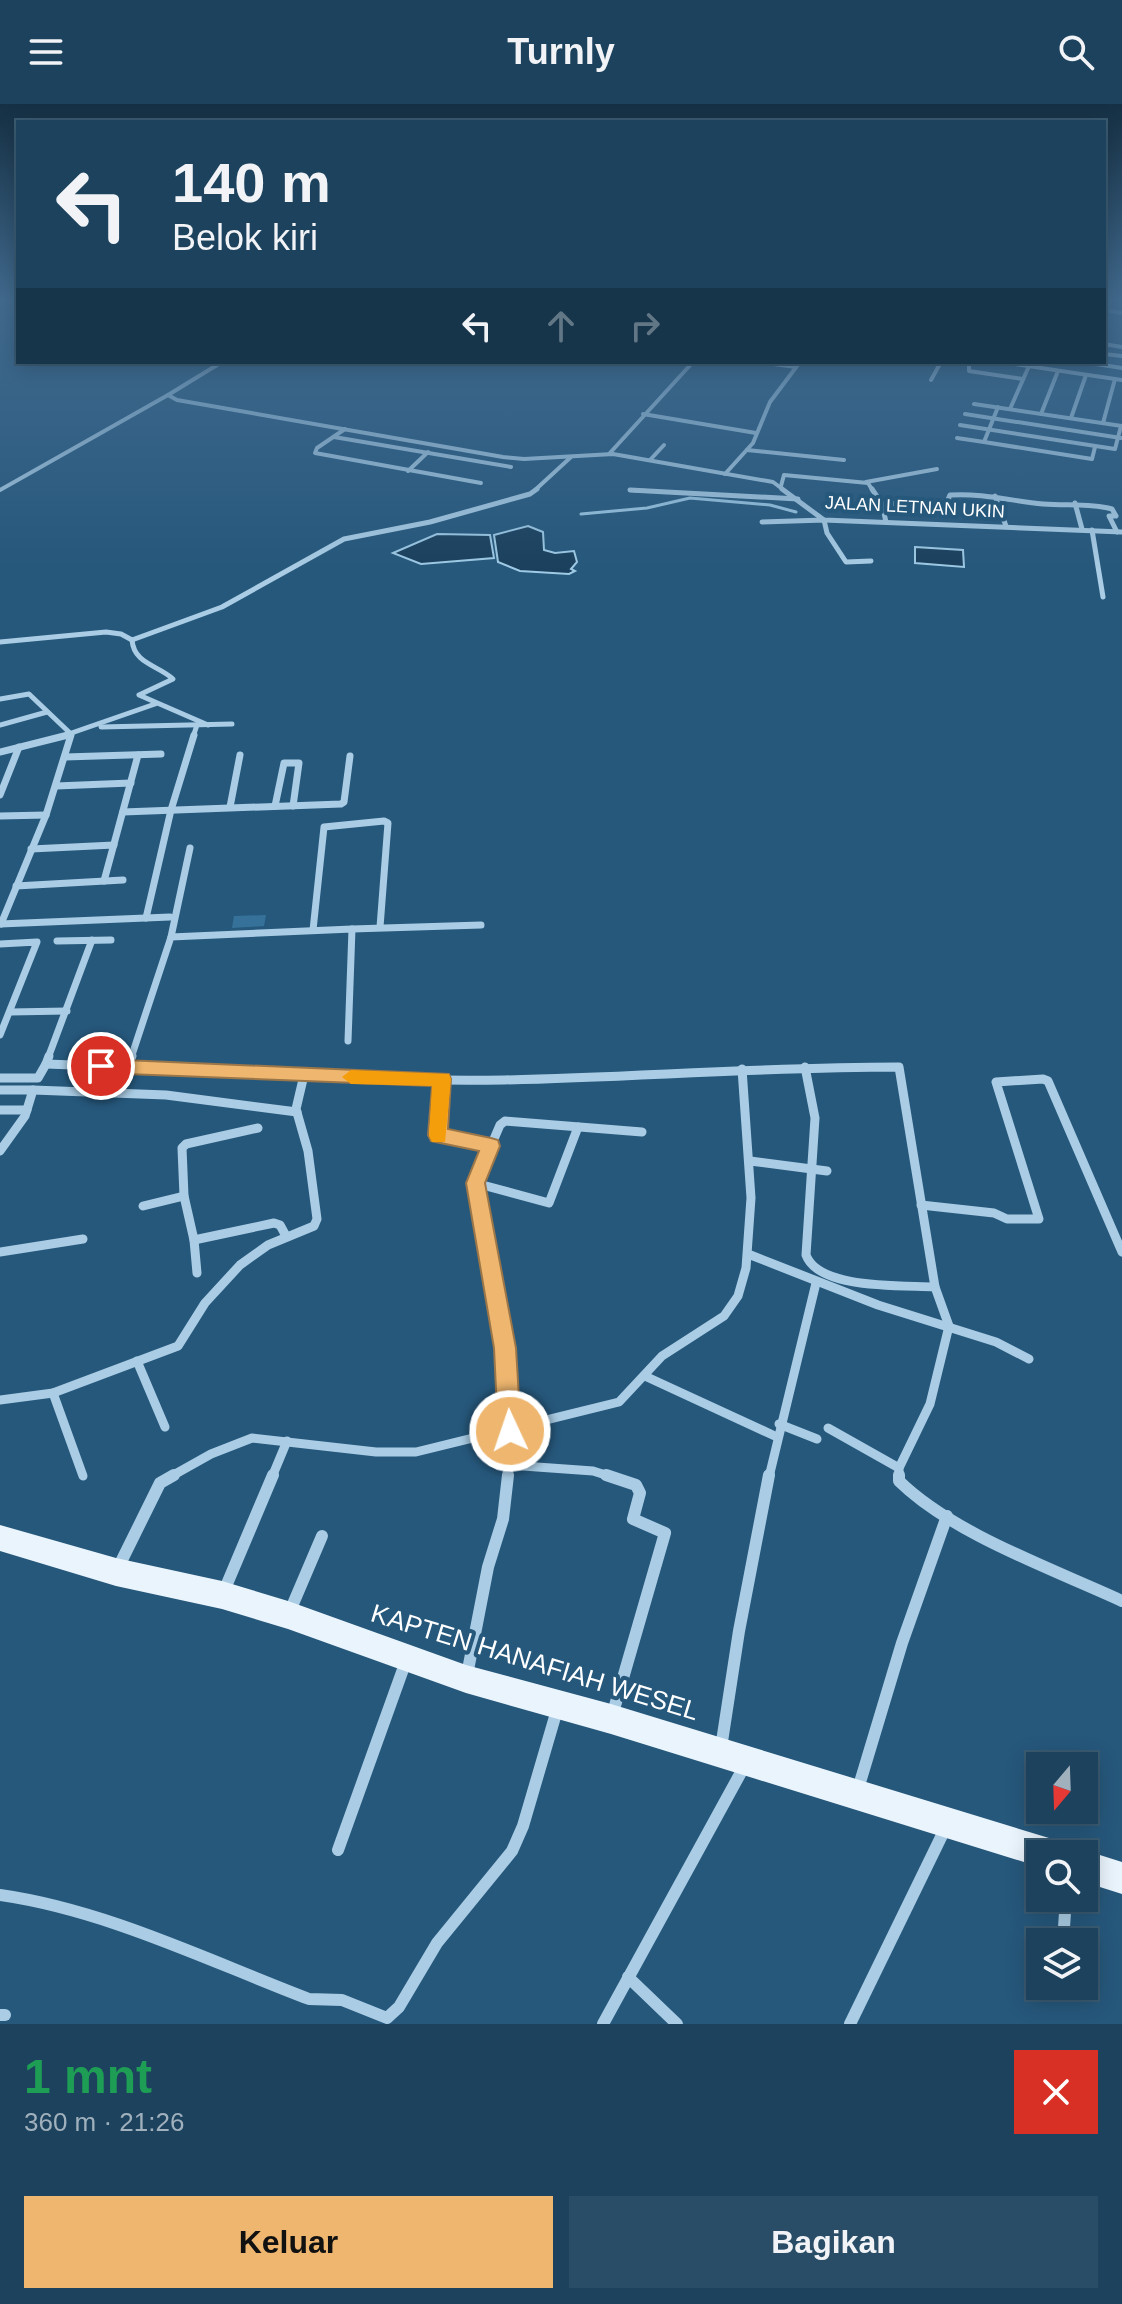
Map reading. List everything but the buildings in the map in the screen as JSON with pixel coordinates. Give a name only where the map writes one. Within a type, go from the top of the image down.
[{"type":"main road","name":"KAPTEN HANAFIAH WESEL","points":[[0,1538],[116,1572],[222,1595],[288,1615],[406,1660],[466,1679],[611,1719],[1026,1846]]},
{"type":"main road","points":[[1098,1870],[1122,1878]]},
{"type":"street","points":[[0,490],[174,392]]},
{"type":"street","points":[[609,454],[665,392]]},
{"type":"street","points":[[725,474],[747,450],[778,392]]},
{"type":"street","points":[[1010,409],[1018,392]]},
{"type":"street","points":[[1041,414],[1050,392]]},
{"type":"street","points":[[1071,418],[1080,392]]},
{"type":"street","points":[[1103,423],[1112,392]]},
{"type":"street","name":"JALAN LETNAN UKIN","points":[[168,395],[177,400],[520,459],[609,454],[725,474],[781,486],[824,520],[1120,532]]},
{"type":"street","points":[[974,404],[1122,426],[1115,449],[1117,457]]},
{"type":"street","points":[[984,442],[998,407]]},
{"type":"street","points":[[643,414],[756,433]]},
{"type":"street","points":[[965,414],[1120,438]]},
{"type":"street","points":[[960,425],[1115,449]]},
{"type":"street","points":[[345,429],[317,448],[315,453],[481,483]]},
{"type":"street","points":[[333,437],[511,467]]},
{"type":"street","points":[[957,438],[1092,459],[1095,447]]},
{"type":"street","points":[[650,460],[664,445]]},
{"type":"street","points":[[408,471],[435,446]]},
{"type":"street","points":[[747,450],[844,460]]},
{"type":"street","points":[[0,642],[106,632],[121,634],[132,640],[222,607],[344,539],[430,522],[530,494],[546,483],[571,456]]},
{"type":"street","points":[[781,486],[784,475],[865,482],[937,469]]},
{"type":"street","points":[[865,482],[882,504],[886,522]]},
{"type":"street","points":[[630,490],[799,499]]},
{"type":"street","points":[[882,504],[947,502],[948,496],[961,494],[1037,503],[1075,503],[1112,509],[1116,516],[1109,516],[1120,532]]},
{"type":"street","points":[[995,496],[1006,526]]},
{"type":"street","points":[[1075,503],[1082,529]]},
{"type":"street","points":[[762,522],[824,520],[827,533],[846,562],[871,561]]},
{"type":"street","points":[[1092,530],[1103,597]]},
{"type":"street","points":[[132,640],[131,646],[140,661],[168,672],[173,679],[138,694],[208,725]]},
{"type":"street","points":[[0,699],[27,693],[71,734]]},
{"type":"street","points":[[0,752],[91,728],[155,704]]},
{"type":"street","points":[[0,725],[47,712]]},
{"type":"street","points":[[91,728],[232,724]]},
{"type":"street","points":[[146,918],[171,810],[197,725]]},
{"type":"street","points":[[71,734],[46,815],[0,924],[170,917]]},
{"type":"street","points":[[0,795],[19,747]]},
{"type":"street","points":[[65,757],[161,754]]},
{"type":"street","points":[[104,881],[138,755]]},
{"type":"street","points":[[230,807],[240,755]]},
{"type":"street","points":[[123,812],[343,803],[350,756]]},
{"type":"street","points":[[275,806],[287,761],[299,763],[293,806]]},
{"type":"street","points":[[56,786],[131,783]]},
{"type":"street","points":[[0,816],[46,815]]},
{"type":"street","points":[[313,930],[324,827],[384,821],[388,823],[380,927]]},
{"type":"street","points":[[31,849],[114,845]]},
{"type":"street","points":[[128,1067],[171,937],[190,848]]},
{"type":"street","points":[[16,886],[123,880]]},
{"type":"street","points":[[171,937],[481,925]]},
{"type":"street","points":[[348,1041],[352,929]]},
{"type":"street","points":[[0,1078],[38,1078],[67,1011],[92,940]]},
{"type":"street","points":[[57,941],[111,940]]},
{"type":"street","points":[[0,944],[37,942],[0,1035]]},
{"type":"street","points":[[10,1012],[67,1011]]},
{"type":"street","points":[[46,1064],[503,1080],[742,1069],[899,1067],[935,1287],[949,1326],[946,1352],[930,1404],[899,1468],[901,1485],[947,1516],[1122,1601]]},
{"type":"street","points":[[805,1067],[815,1118],[806,1255],[811,1266],[858,1281],[935,1287]]},
{"type":"street","points":[[116,1572],[151,1497],[165,1478],[252,1438],[376,1452],[416,1452],[619,1403],[647,1377],[660,1358],[724,1316],[739,1294],[750,1223],[750,1161],[742,1069]]},
{"type":"street","points":[[0,1400],[53,1393],[178,1346],[194,1316],[245,1260],[286,1236],[310,1229],[317,1219],[308,1151],[297,1112],[304,1075]]},
{"type":"street","points":[[442,1079],[438,1135],[491,1146]]},
{"type":"street","points":[[921,1205],[994,1213],[1007,1219],[1039,1219],[996,1082],[1043,1079],[1048,1081],[1122,1252]]},
{"type":"street","points":[[0,1090],[80,1090],[228,1100],[297,1112]]},
{"type":"street","points":[[0,1151],[27,1110],[33,1090]]},
{"type":"street","points":[[0,1110],[27,1110]]},
{"type":"street","points":[[466,1679],[488,1567],[503,1519],[510,1431],[505,1348],[475,1183],[500,1125],[505,1121],[642,1132]]},
{"type":"street","points":[[475,1183],[547,1204],[578,1127]]},
{"type":"street","points":[[197,1273],[194,1240],[184,1196],[181,1151],[184,1146],[258,1128]]},
{"type":"street","points":[[750,1161],[827,1171]]},
{"type":"street","points":[[143,1206],[184,1196]]},
{"type":"street","points":[[194,1240],[274,1223],[280,1225],[286,1236]]},
{"type":"street","points":[[0,1252],[83,1239]]},
{"type":"street","points":[[748,1250],[816,1283],[949,1326],[1010,1348],[1029,1359]]},
{"type":"street","points":[[603,2024],[734,1757],[738,1625],[779,1424],[816,1283]]},
{"type":"street","points":[[137,1361],[165,1427]]},
{"type":"street","points":[[647,1377],[777,1437]]},
{"type":"street","points":[[53,1393],[83,1476]]},
{"type":"street","points":[[779,1424],[817,1439]]},
{"type":"street","points":[[828,1428],[899,1468]]},
{"type":"street","points":[[222,1595],[287,1441]]},
{"type":"street","points":[[509,1465],[593,1471],[636,1485],[640,1493],[633,1519],[665,1533],[611,1719]]},
{"type":"street","points":[[857,1795],[902,1643],[947,1516]]},
{"type":"street","points":[[288,1615],[322,1536]]},
{"type":"street","points":[[338,1850],[406,1660]]},
{"type":"street","points":[[0,1895],[28,1899],[121,1927],[309,1999],[342,2000],[387,2018],[399,2007],[437,1943],[512,1851],[523,1826],[558,1705]]},
{"type":"street","points":[[850,2024],[949,1821]]},
{"type":"street","points":[[628,1977],[677,2024]]},
{"type":"water","points":[[528,526],[543,532],[544,550],[555,553],[574,551],[577,562],[571,569],[575,571],[569,574],[520,571],[498,562],[494,535]]},
{"type":"water","points":[[437,534],[490,535],[494,558],[421,564],[393,553]]},
{"type":"water","points":[[915,547],[963,550],[964,567],[915,563]]},
{"type":"waterway","points":[[581,514],[647,508],[690,498],[770,505],[796,512]]},
{"type":"slow traffic","points":[[351,1077],[442,1079],[438,1136]]},
{"type":"route","points":[[101,1066],[442,1079],[438,1135],[491,1146],[475,1183],[505,1348],[510,1431]]}]
